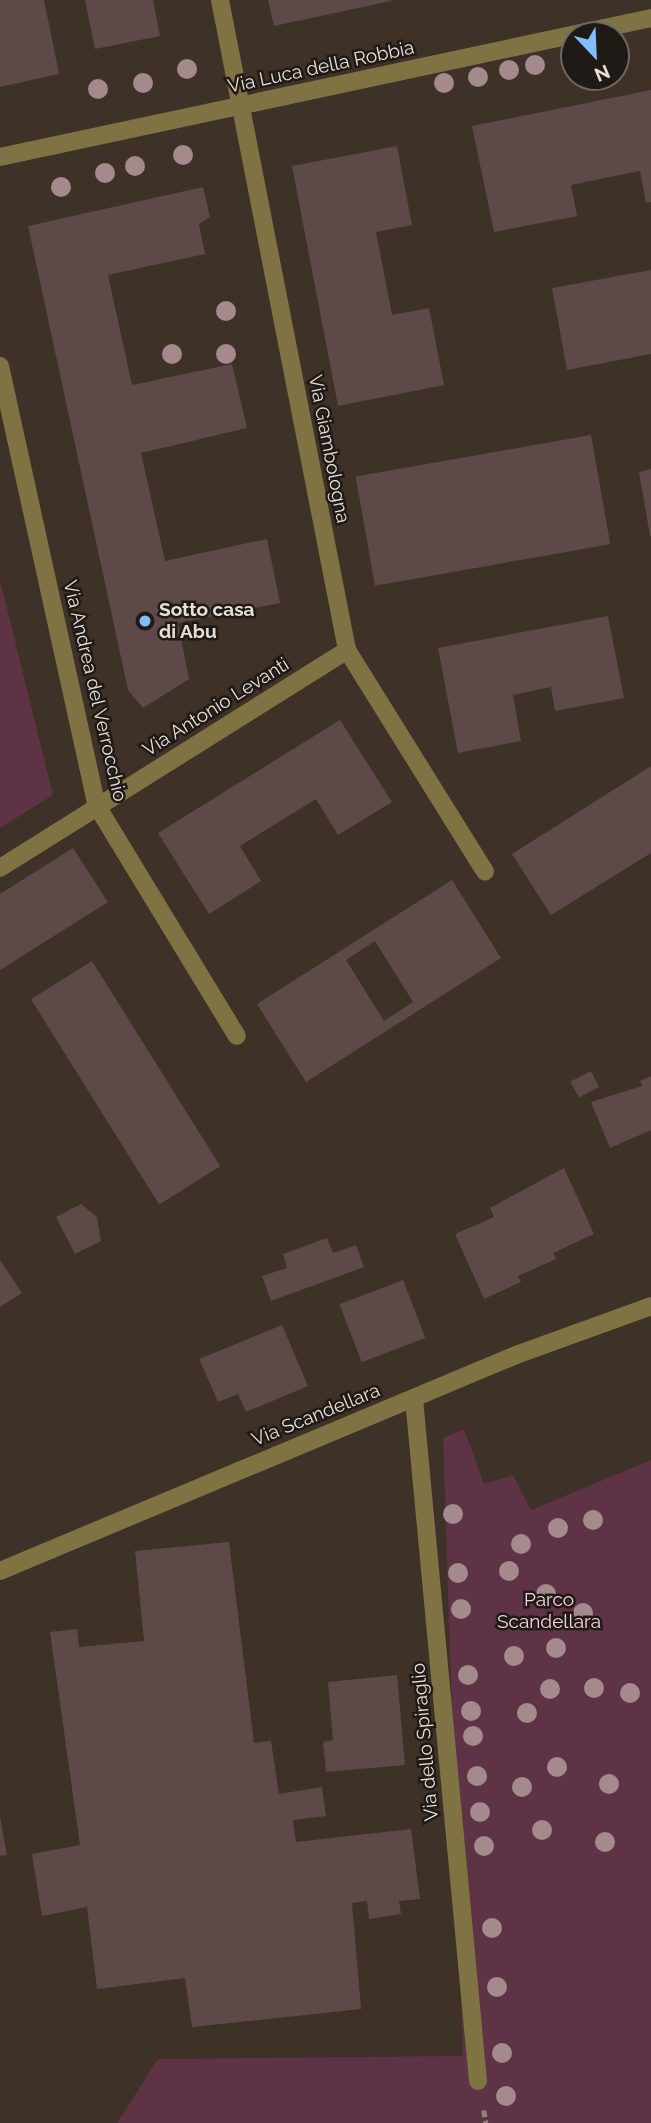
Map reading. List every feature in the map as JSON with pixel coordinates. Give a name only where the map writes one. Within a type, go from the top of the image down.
[{"type":"street","name":"Via Giambologna","points":[[220,0],[347,650],[485,872]]},
{"type":"street","name":"Via Luca della Robbia","points":[[0,157],[651,18]]},
{"type":"street","name":"Via Andrea del Verrocchio","points":[[0,366],[97,806],[237,1036]]},
{"type":"street","name":"Via Antonio Levanti","points":[[0,868],[347,650]]},
{"type":"street","name":"Via Scandellara","points":[[0,1571],[516,1355],[651,1306]]},
{"type":"street","name":"Via dello Spiraglio","points":[[414,1399],[478,2081]]},
{"type":"green space","points":[[0,580],[53,795],[0,828]]},
{"type":"green space","name":"Parco Scandellara","points":[[464,1429],[484,1484],[513,1475],[531,1510],[651,1460],[651,2123],[117,2123],[158,2059],[463,2056],[443,1438]]},
{"type":"building","points":[[0,0],[44,0],[59,74],[0,87]]},
{"type":"building","points":[[85,0],[153,0],[160,36],[95,49]]},
{"type":"building","points":[[268,0],[391,0],[391,1],[274,26]]},
{"type":"building","points":[[651,90],[651,202],[646,203],[640,171],[571,185],[577,216],[494,232],[472,126]]},
{"type":"building","points":[[397,146],[412,225],[376,232],[392,315],[429,308],[444,385],[338,406],[292,166]]},
{"type":"building","points":[[203,187],[210,217],[199,224],[205,254],[108,275],[132,385],[232,364],[247,428],[141,453],[165,561],[267,539],[280,603],[178,623],[189,679],[143,708],[128,690],[28,226]]},
{"type":"building","points":[[651,270],[651,354],[567,370],[552,288]]},
{"type":"building","points":[[591,435],[610,544],[375,586],[356,477]]},
{"type":"building","points":[[651,469],[651,536],[650,536],[639,472]]},
{"type":"building","points":[[608,616],[624,698],[555,711],[551,687],[513,695],[521,741],[458,753],[438,648]]},
{"type":"building","points":[[340,720],[392,802],[338,835],[316,799],[240,846],[261,881],[209,914],[158,833]]},
{"type":"building","points":[[651,766],[651,853],[551,915],[512,854]]},
{"type":"building","points":[[73,848],[108,902],[0,970],[0,894]]},
{"type":"building","points":[[452,880],[501,958],[306,1082],[257,1004]],"holes":[[[375,941],[413,1002],[384,1021],[346,960]]]},
{"type":"building","points":[[92,961],[220,1166],[159,1204],[31,999]]},
{"type":"building","points":[[591,1071],[599,1087],[579,1097],[571,1081]]},
{"type":"building","points":[[651,1076],[651,1130],[610,1148],[591,1102],[642,1086],[640,1081]]},
{"type":"building","points":[[564,1168],[594,1234],[553,1253],[556,1259],[518,1276],[521,1282],[484,1299],[455,1234],[494,1217],[490,1208]]},
{"type":"building","points":[[81,1204],[97,1217],[101,1241],[75,1254],[56,1217]]},
{"type":"building","points":[[327,1238],[333,1253],[356,1245],[364,1267],[271,1301],[262,1276],[287,1268],[283,1254]]},
{"type":"building","points":[[0,1260],[22,1293],[0,1307]]},
{"type":"building","points":[[403,1280],[425,1338],[362,1362],[340,1304]]},
{"type":"building","points":[[282,1325],[308,1386],[246,1412],[238,1394],[218,1402],[199,1359]]},
{"type":"building","points":[[229,1542],[254,1743],[271,1741],[279,1794],[322,1787],[326,1816],[293,1820],[296,1842],[411,1829],[420,1899],[399,1901],[401,1914],[369,1919],[367,1901],[352,1903],[361,2009],[192,2027],[185,1978],[97,1989],[87,1907],[42,1916],[32,1854],[80,1845],[50,1632],[77,1629],[79,1647],[144,1641],[135,1551]]},
{"type":"building","points":[[397,1675],[405,1765],[326,1772],[323,1742],[333,1740],[328,1682]]},
{"type":"building","points":[[0,1817],[7,1855],[0,1856]]},
{"type":"place","name":"Sotto casa di Abu","points":[[145,621]]}]
